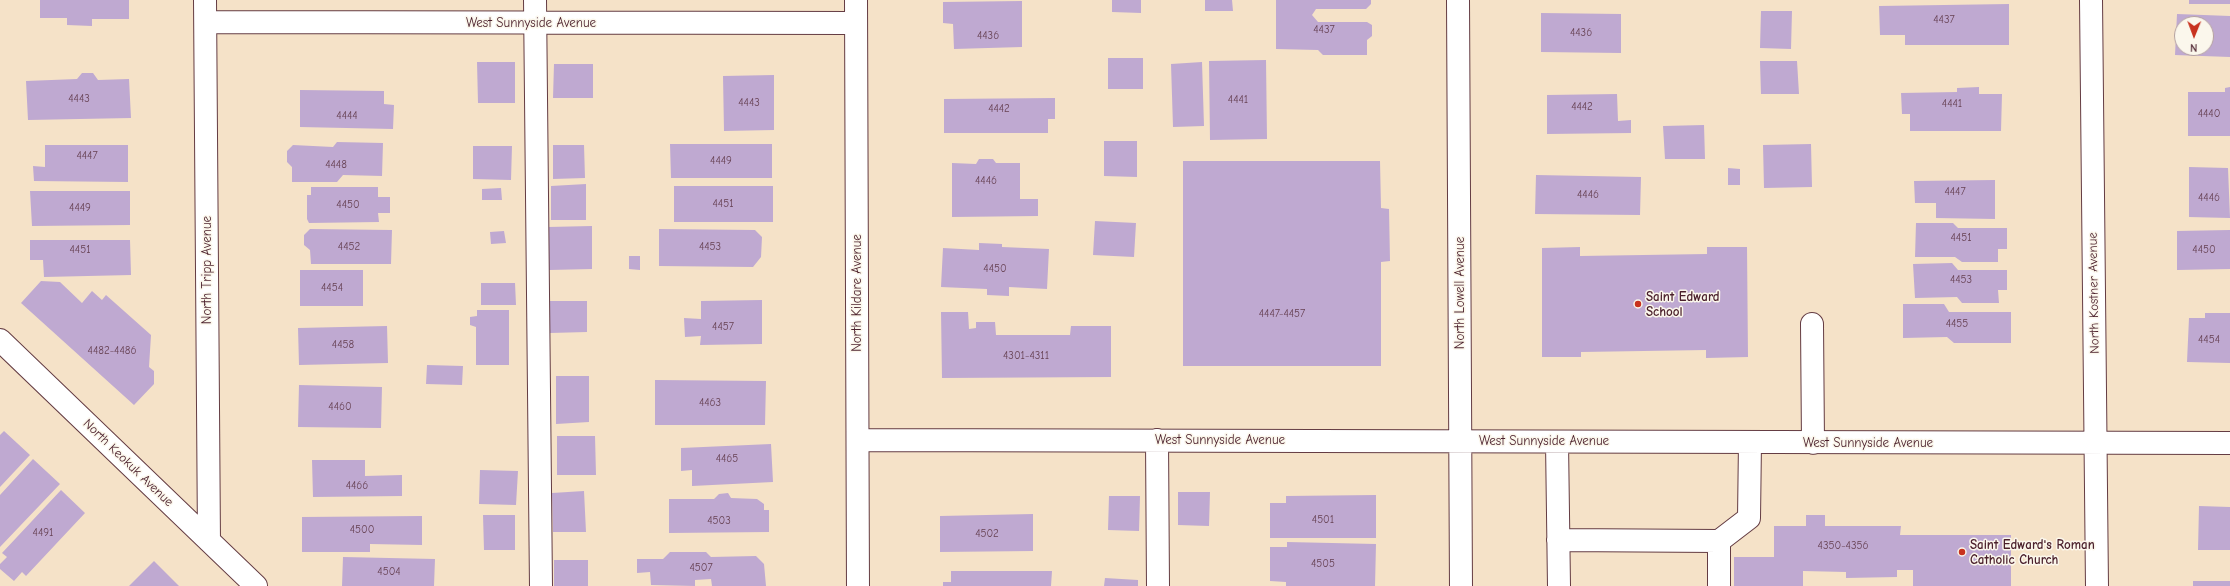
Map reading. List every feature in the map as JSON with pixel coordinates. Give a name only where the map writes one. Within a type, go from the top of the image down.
[{"type":"street","name":"North Tripp Avenue","points":[[205,0],[209,541]]},
{"type":"street","points":[[535,0],[541,586]]},
{"type":"street","name":"North Kildare Avenue","points":[[856,0],[858,586]]},
{"type":"street","name":"North Lowell Avenue","points":[[1458,0],[1461,586]]},
{"type":"street","name":"North Kostner Avenue","points":[[2091,0],[2097,586]]},
{"type":"street","name":"West Sunnyside Avenue","points":[[206,22],[856,23]]},
{"type":"street","points":[[1812,324],[1813,442]]},
{"type":"street","name":"North Keokuk Avenue","points":[[0,340],[256,586]]},
{"type":"street","name":"West Sunnyside Avenue","points":[[858,440],[2230,443]]},
{"type":"street","points":[[1157,440],[1158,586]]},
{"type":"street","points":[[1557,442],[1558,586]]},
{"type":"street","points":[[1558,540],[1720,541],[1749,518],[1750,442]]},
{"type":"street","points":[[1719,586],[1720,541]]},
{"type":"building","points":[[40,0],[129,0],[129,19],[92,19],[92,26],[67,25],[67,18],[40,18]]},
{"type":"building","points":[[1112,0],[1141,0],[1141,13],[1112,12]]},
{"type":"building","points":[[1205,0],[1232,0],[1233,11],[1205,11]]},
{"type":"building","points":[[1276,0],[1371,0],[1371,4],[1366,9],[1316,9],[1312,15],[1318,22],[1367,22],[1372,25],[1372,36],[1367,40],[1367,55],[1323,55],[1318,50],[1276,49]]},
{"type":"building","points":[[2189,0],[2230,0],[2230,4],[2189,4]]},
{"type":"building","points":[[1022,1],[1022,47],[954,49],[953,24],[943,23],[943,2]]},
{"type":"building","points":[[2009,4],[2009,45],[1905,45],[1905,35],[1880,35],[1879,6]]},
{"type":"building","points":[[1761,11],[1792,11],[1791,49],[1760,48]]},
{"type":"building","points":[[1541,13],[1621,14],[1621,53],[1541,52]]},
{"type":"building","points":[[2177,14],[2230,16],[2230,57],[2202,56],[2214,56],[2214,16],[2177,16]]},
{"type":"building","points":[[1108,58],[1143,58],[1143,89],[1108,89]]},
{"type":"building","points":[[1266,60],[1267,139],[1210,140],[1209,61]]},
{"type":"building","points":[[1760,61],[1797,61],[1799,94],[1761,94]]},
{"type":"building","points":[[477,62],[515,62],[515,103],[478,103]]},
{"type":"building","points":[[1202,62],[1204,126],[1173,127],[1171,64]]},
{"type":"building","points":[[554,64],[593,64],[593,98],[553,98]]},
{"type":"building","points":[[82,73],[93,73],[98,80],[129,79],[131,118],[28,120],[26,81],[77,79]]},
{"type":"building","points":[[774,75],[774,130],[724,131],[723,76]]},
{"type":"building","points":[[1979,87],[1979,94],[2002,94],[2001,131],[1910,131],[1910,114],[1902,114],[1901,93],[1957,92],[1957,88]]},
{"type":"building","points":[[2230,87],[2230,136],[2188,136],[2188,92],[2225,92],[2225,88]]},
{"type":"building","points":[[300,90],[384,91],[384,104],[394,105],[393,129],[300,127]]},
{"type":"building","points":[[1617,94],[1618,121],[1631,120],[1631,133],[1547,134],[1547,95]]},
{"type":"building","points":[[1055,98],[1055,119],[1048,119],[1048,133],[944,133],[944,99]]},
{"type":"building","points":[[1704,125],[1705,159],[1665,159],[1663,126]]},
{"type":"building","points":[[1104,141],[1137,141],[1137,177],[1104,176]]},
{"type":"building","points":[[337,142],[383,143],[382,176],[343,175],[337,182],[292,182],[292,167],[287,162],[287,151],[293,145],[333,147]]},
{"type":"building","points":[[670,144],[772,144],[772,178],[671,178]]},
{"type":"building","points":[[1811,144],[1812,187],[1764,188],[1763,145]]},
{"type":"building","points":[[45,145],[128,145],[128,182],[34,181],[33,166],[45,167]]},
{"type":"building","points":[[553,145],[584,145],[585,178],[553,179]]},
{"type":"building","points":[[473,146],[512,146],[511,180],[473,179]]},
{"type":"building","points":[[979,159],[993,159],[996,163],[1020,163],[1020,199],[1038,199],[1038,216],[952,217],[952,163],[976,164]]},
{"type":"building","points":[[1183,161],[1380,161],[1381,208],[1389,209],[1390,261],[1381,262],[1381,366],[1183,366]]},
{"type":"building","points":[[2189,167],[2228,168],[2230,218],[2189,217]]},
{"type":"building","points":[[1728,168],[1740,169],[1740,185],[1728,185]]},
{"type":"building","points":[[1536,175],[1641,177],[1640,215],[1535,214]]},
{"type":"building","points":[[1995,180],[1995,219],[1936,218],[1936,203],[1915,203],[1914,181]]},
{"type":"building","points":[[586,184],[586,220],[551,220],[551,186]]},
{"type":"building","points":[[674,186],[773,186],[773,222],[674,222]]},
{"type":"building","points":[[311,187],[378,187],[378,197],[390,197],[390,213],[378,213],[379,222],[309,223],[307,219],[307,195],[311,195]]},
{"type":"building","points":[[501,188],[502,200],[482,200],[482,189]]},
{"type":"building","points":[[30,191],[130,191],[130,225],[32,226]]},
{"type":"building","points":[[1095,221],[1136,223],[1134,257],[1093,255]]},
{"type":"building","points":[[1916,223],[1953,223],[1958,228],[2007,228],[2007,249],[1998,249],[1998,262],[1962,262],[1955,257],[1915,257]]},
{"type":"building","points":[[592,226],[592,269],[549,270],[548,227]]},
{"type":"building","points":[[310,229],[392,230],[391,264],[311,264],[310,250],[304,245],[304,235]]},
{"type":"building","points":[[659,229],[755,230],[762,237],[761,257],[753,267],[659,266]]},
{"type":"building","points":[[2230,230],[2230,269],[2177,270],[2177,231]]},
{"type":"building","points":[[504,231],[506,243],[491,244],[490,232]]},
{"type":"building","points":[[30,240],[130,240],[131,275],[44,277],[43,260],[30,260]]},
{"type":"building","points":[[979,243],[1002,244],[1002,247],[1049,249],[1047,289],[1009,287],[1009,296],[987,295],[987,289],[941,287],[943,248],[979,250]]},
{"type":"building","points":[[1580,247],[1580,256],[1707,254],[1707,247],[1747,247],[1748,357],[1706,358],[1706,350],[1581,352],[1581,357],[1542,357],[1542,248]]},
{"type":"building","points":[[629,256],[640,256],[640,270],[629,269]]},
{"type":"building","points":[[1952,263],[1958,270],[2007,270],[2007,290],[1998,290],[1999,303],[1962,303],[1957,297],[1915,298],[1913,264]]},
{"type":"building","points":[[300,270],[363,270],[363,306],[300,306]]},
{"type":"building","points":[[41,281],[60,282],[82,303],[92,291],[102,300],[106,295],[151,335],[149,367],[154,371],[154,384],[134,405],[21,303]]},
{"type":"building","points":[[481,283],[515,283],[516,305],[481,305]]},
{"type":"building","points":[[762,300],[762,344],[700,345],[701,336],[685,337],[684,318],[701,319],[701,301]]},
{"type":"building","points":[[550,301],[587,301],[587,332],[550,333]]},
{"type":"building","points":[[1903,304],[1944,304],[1949,312],[2011,312],[2011,343],[1954,343],[1947,337],[1903,338]]},
{"type":"building","points":[[477,310],[509,310],[509,365],[476,365],[476,327],[470,325],[470,317],[477,316]]},
{"type":"building","points":[[941,312],[968,312],[969,329],[976,328],[976,322],[995,322],[996,335],[1070,335],[1071,326],[1111,326],[1111,377],[942,378]]},
{"type":"building","points":[[2205,313],[2230,313],[2230,363],[2187,362],[2189,318],[2205,318]]},
{"type":"building","points":[[387,326],[388,363],[299,365],[298,328]]},
{"type":"building","points":[[427,365],[463,366],[462,385],[426,384]]},
{"type":"building","points":[[556,376],[589,376],[589,422],[556,424]]},
{"type":"building","points":[[655,380],[766,381],[765,425],[655,425]]},
{"type":"building","points":[[299,385],[382,387],[381,428],[298,427]]},
{"type":"building","points":[[4,431],[30,455],[0,487],[0,435]]},
{"type":"building","points":[[557,436],[595,436],[596,475],[557,475]]},
{"type":"building","points":[[771,444],[773,482],[692,486],[692,470],[681,471],[681,448]]},
{"type":"building","points":[[33,459],[60,484],[0,547],[0,495]]},
{"type":"building","points":[[312,460],[365,460],[365,476],[402,475],[402,496],[313,497]]},
{"type":"building","points":[[480,470],[518,471],[516,505],[479,504]]},
{"type":"building","points":[[61,490],[85,513],[26,576],[22,572],[14,581],[0,569],[0,564],[7,557],[2,553]]},
{"type":"building","points":[[584,491],[586,532],[553,532],[552,493]]},
{"type":"building","points":[[1178,492],[1210,492],[1209,526],[1178,525]]},
{"type":"building","points":[[728,493],[731,498],[757,499],[764,504],[764,510],[769,510],[769,532],[669,533],[669,499],[714,499],[719,494]]},
{"type":"building","points":[[1376,495],[1376,538],[1270,538],[1270,503],[1286,503],[1286,496]]},
{"type":"building","points":[[1109,496],[1140,496],[1139,531],[1108,530]]},
{"type":"building","points":[[2199,506],[2230,507],[2230,550],[2198,550]]},
{"type":"building","points":[[1033,514],[1033,551],[940,552],[940,516]]},
{"type":"building","points":[[483,515],[515,515],[515,550],[484,550]]},
{"type":"building","points":[[1806,515],[1825,515],[1825,526],[1901,526],[1900,535],[2011,535],[2011,586],[1913,586],[1913,570],[1897,570],[1897,577],[1846,578],[1846,572],[1803,571],[1803,586],[1734,586],[1734,557],[1774,557],[1774,526],[1806,526]]},
{"type":"building","points":[[422,516],[422,545],[370,544],[370,552],[302,552],[302,517]]},
{"type":"building","points":[[1287,542],[1376,544],[1375,586],[1286,586],[1286,582],[1270,581],[1270,547],[1287,547]]},
{"type":"building","points":[[670,552],[706,552],[711,557],[756,556],[764,564],[766,586],[712,586],[711,579],[695,580],[695,586],[651,585],[650,572],[637,573],[637,559],[663,559]]},
{"type":"building","points":[[343,557],[435,559],[434,586],[342,586]]},
{"type":"building","points":[[554,560],[588,560],[588,586],[554,586]]},
{"type":"building","points":[[154,561],[179,586],[129,586]]},
{"type":"building","points":[[951,571],[1052,571],[1051,586],[943,586],[943,582],[951,582]]},
{"type":"building","points":[[1105,578],[1138,580],[1138,586],[1104,586]]},
{"type":"building","points":[[2193,581],[2230,581],[2230,586],[2193,586]]},
{"type":"place","name":"Saint Edward School","points":[[1638,304]]},
{"type":"place","name":"Saint Edward's Roman Catholic Church","points":[[1962,552]]}]
